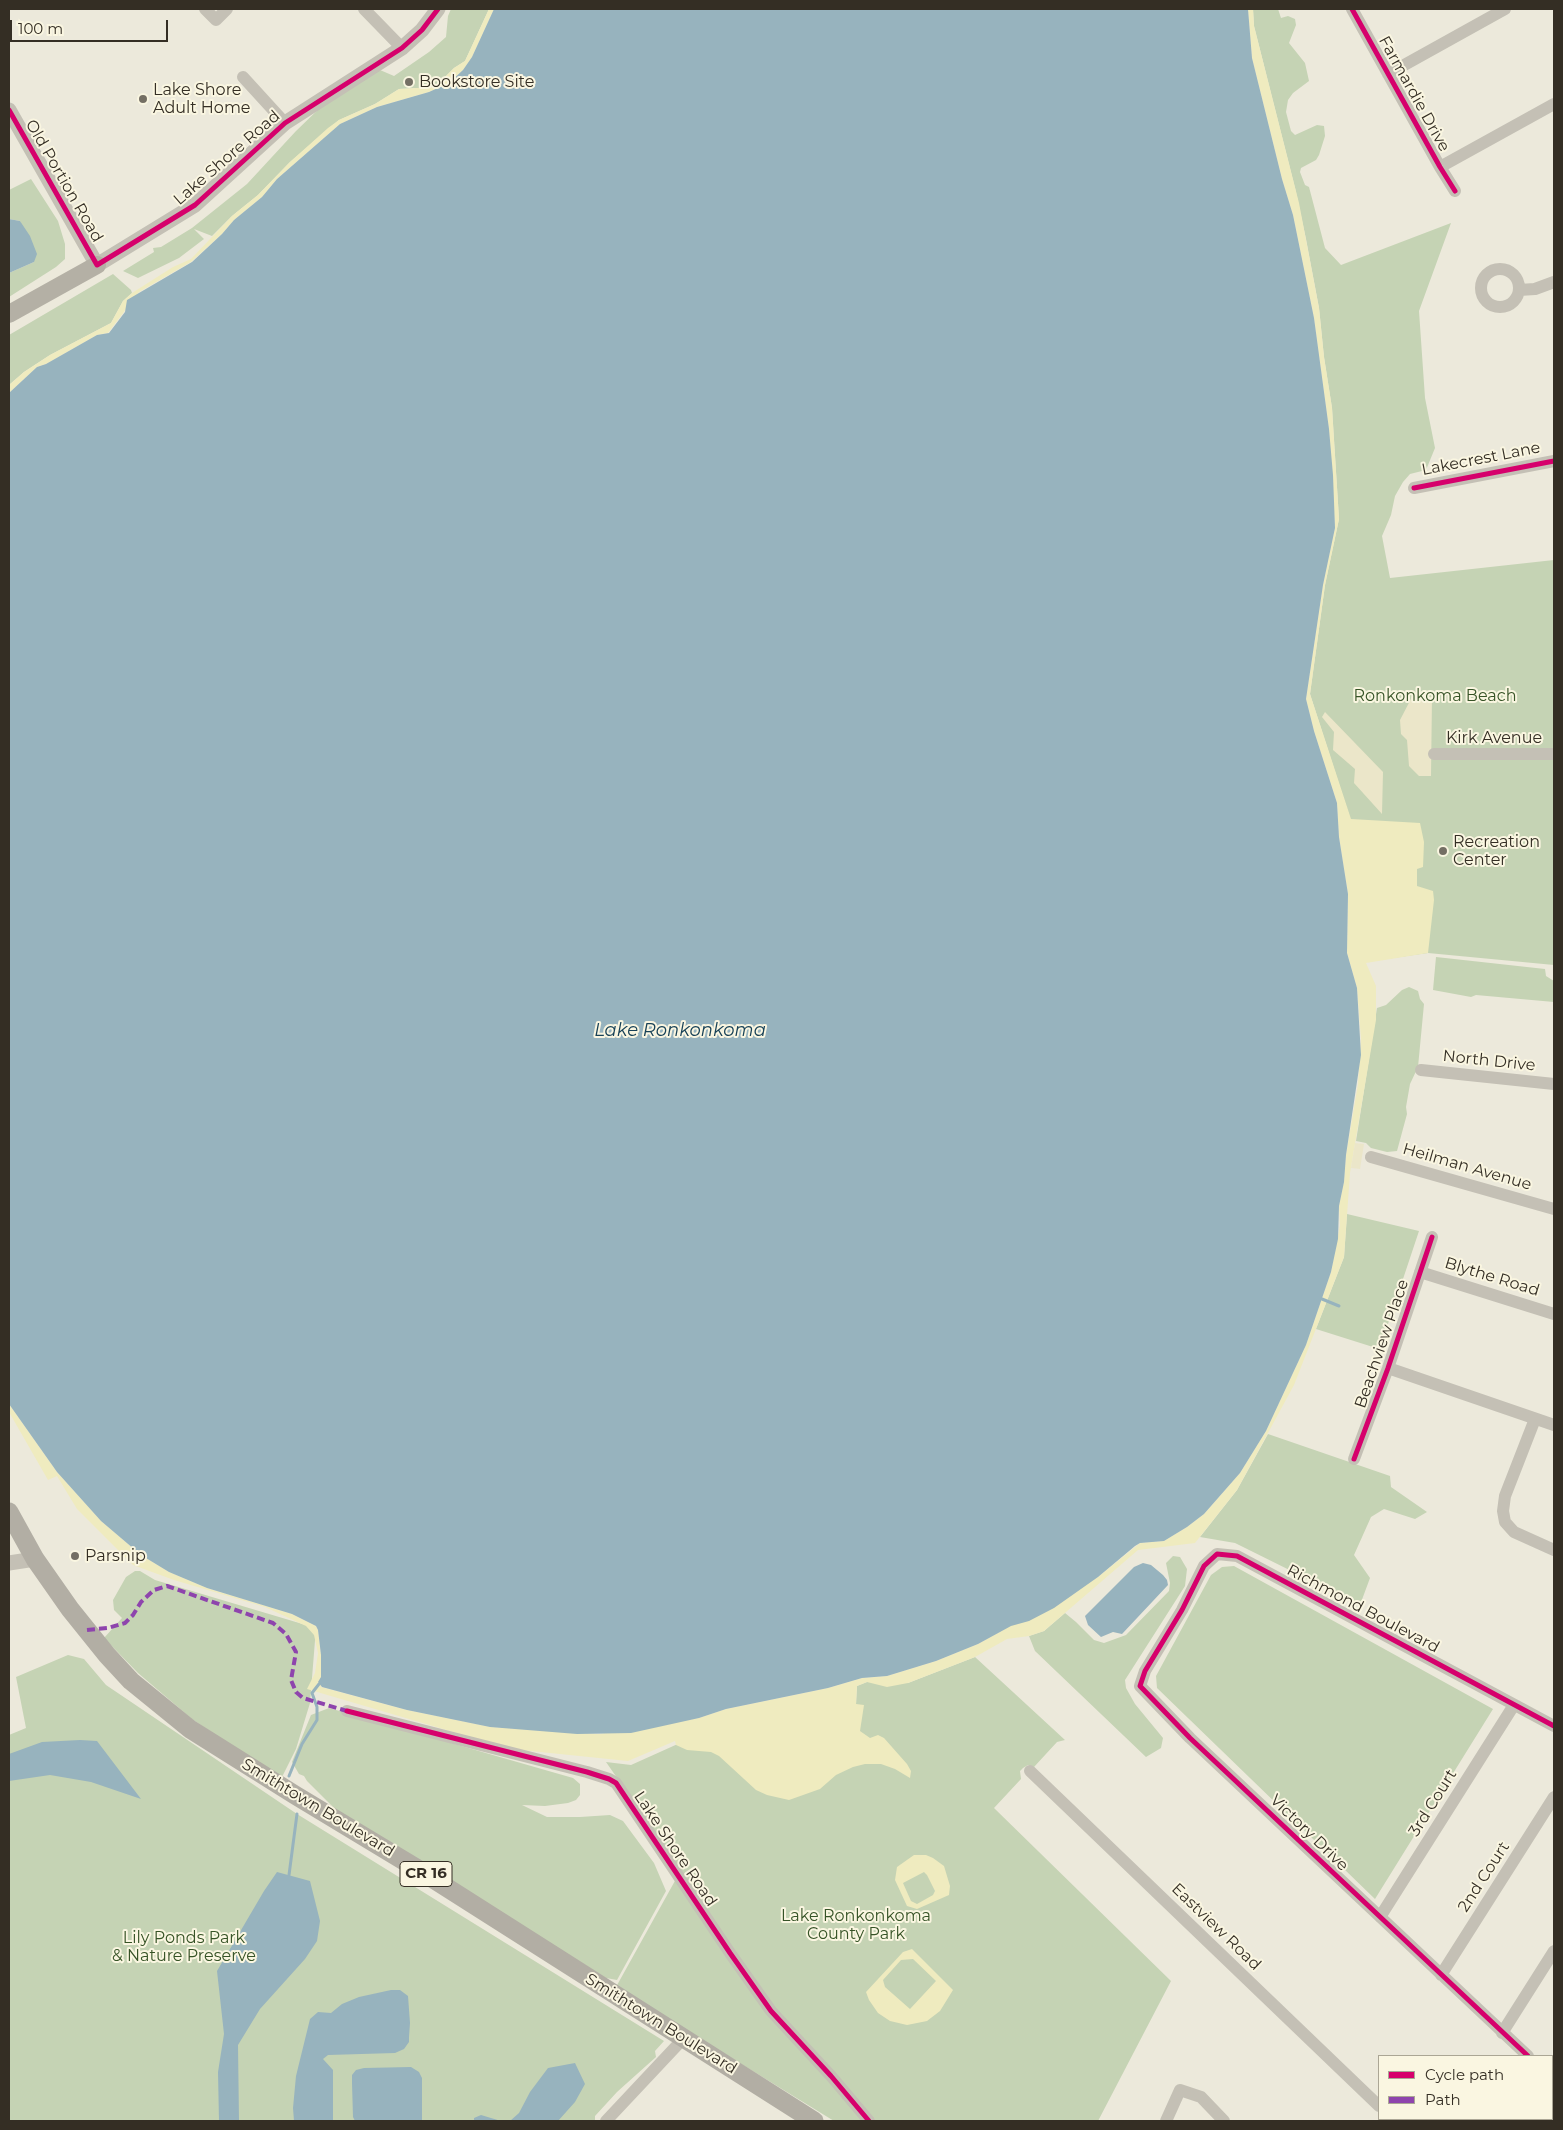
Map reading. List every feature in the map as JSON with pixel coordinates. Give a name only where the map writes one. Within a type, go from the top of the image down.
[{"type":"main road","name":"Lake Shore Road","points":[[9,314],[97,264]]},
{"type":"main road","name":"Smithtown Boulevard","points":[[9,1512],[35,1559],[70,1610],[130,1681],[190,1729],[416,1868],[814,2121]]},
{"type":"street","points":[[205,9],[216,20],[227,9]]},
{"type":"street","points":[[364,9],[402,48]]},
{"type":"street","name":"Lake Shore Road","points":[[97,264],[195,205],[285,123],[402,48],[422,30],[438,9]]},
{"type":"street","name":"Farmardie Drive","points":[[1352,9],[1455,191]]},
{"type":"street","points":[[1388,74],[1505,9]]},
{"type":"street","points":[[243,77],[285,123]]},
{"type":"street","points":[[1440,167],[1554,104]]},
{"type":"street","name":"Old Portion Road","points":[[9,110],[97,264]]},
{"type":"street","points":[[1519,290],[1535,289],[1554,282]]},
{"type":"street","name":"Lakecrest Lane","points":[[1414,488],[1554,461]]},
{"type":"street","name":"Kirk Avenue","points":[[1434,754],[1554,754]]},
{"type":"street","name":"North Drive","points":[[1421,1070],[1554,1084]]},
{"type":"street","name":"Heilman Avenue","points":[[1371,1157],[1554,1209]]},
{"type":"street","name":"Beachview Place","points":[[1354,1459],[1388,1368],[1432,1237]]},
{"type":"street","name":"Blythe Road","points":[[1420,1272],[1554,1314]]},
{"type":"street","points":[[1388,1368],[1554,1425]]},
{"type":"street","points":[[1535,1418],[1505,1496],[1503,1511],[1505,1522],[1514,1532],[1554,1550]]},
{"type":"street","name":"Richmond Boulevard","points":[[1182,1610],[1204,1566],[1217,1554],[1237,1556],[1554,1726]]},
{"type":"street","points":[[9,1563],[35,1559]]},
{"type":"street","name":"Victory Drive","points":[[1182,1610],[1145,1671],[1140,1686],[1190,1738],[1527,2055]]},
{"type":"street","name":"3rd Court","points":[[1380,1917],[1514,1705]]},
{"type":"street","name":"Lake Shore Road","points":[[347,1711],[587,1772],[616,1783],[730,1953],[771,2010],[869,2121]]},
{"type":"street","name":"Eastview Road","points":[[1030,1771],[1378,2105]]},
{"type":"street","name":"2nd Court","points":[[1441,1975],[1554,1797]]},
{"type":"street","points":[[1502,2033],[1554,1951]]},
{"type":"street","points":[[606,2121],[683,2039]]},
{"type":"street","points":[[1166,2121],[1180,2090],[1200,2097],[1224,2121]]},
{"type":"green space","points":[[451,9],[489,9],[465,61],[454,68],[435,87],[399,89],[375,104],[339,120],[290,162],[258,195],[232,216],[212,236],[194,229],[204,239],[179,258],[138,278],[123,271],[154,252],[153,248],[161,247],[192,228],[247,184],[326,102],[380,70],[394,76],[429,52],[446,37],[448,16]]},
{"type":"green space","name":"Ronkonkoma Beach","points":[[1253,9],[1278,9],[1281,18],[1288,16],[1295,19],[1296,25],[1289,43],[1305,63],[1309,81],[1293,93],[1288,100],[1286,112],[1291,131],[1295,135],[1317,125],[1324,126],[1325,136],[1319,155],[1316,160],[1301,168],[1300,172],[1305,185],[1309,187],[1325,248],[1341,265],[1451,223],[1419,311],[1425,398],[1435,448],[1426,470],[1410,474],[1403,482],[1395,496],[1391,515],[1382,536],[1390,578],[1554,560],[1554,965],[1428,953],[1365,962],[1355,834],[1310,694],[1325,585],[1339,519],[1332,408],[1319,308],[1306,239],[1254,26]]},
{"type":"green space","points":[[31,179],[58,221],[65,244],[65,259],[56,267],[9,297],[9,273],[34,262],[20,221],[9,219],[9,190]]},
{"type":"green space","points":[[113,274],[132,293],[123,301],[111,323],[50,355],[24,372],[9,385],[9,335]]},
{"type":"green space","points":[[1436,957],[1545,969],[1546,976],[1554,981],[1554,1002],[1476,995],[1471,997],[1433,990]]},
{"type":"green space","points":[[1409,987],[1418,991],[1420,999],[1424,1004],[1418,1067],[1410,1084],[1406,1107],[1407,1114],[1397,1151],[1387,1152],[1371,1148],[1366,1143],[1356,1141],[1377,1008],[1386,1005],[1402,990]]},
{"type":"green space","points":[[1347,1214],[1419,1231],[1382,1342],[1373,1347],[1316,1329],[1344,1257]]},
{"type":"green space","points":[[1268,1434],[1390,1476],[1391,1487],[1427,1512],[1415,1519],[1384,1509],[1371,1517],[1354,1555],[1370,1578],[1360,1605],[1235,1543],[1200,1537],[1237,1490]]},
{"type":"green space","points":[[1173,1556],[1180,1557],[1187,1569],[1185,1586],[1125,1680],[1126,1688],[1135,1704],[1163,1738],[1161,1748],[1146,1757],[1035,1651],[1029,1636],[1044,1631],[1065,1613],[1094,1640],[1104,1643],[1126,1635],[1169,1591],[1170,1583],[1166,1563]]},
{"type":"green space","points":[[1234,1566],[1493,1709],[1375,1899],[1157,1688],[1156,1676],[1211,1575],[1222,1567]]},
{"type":"green space","points":[[135,1571],[140,1571],[155,1580],[316,1628],[310,1703],[296,1749],[281,1779],[192,1719],[138,1673],[104,1638],[122,1618],[114,1610],[113,1600],[126,1577]]},
{"type":"green space","name":"Lily Ponds Park & Nature Preserve","points":[[68,1655],[84,1659],[106,1685],[297,1814],[664,2041],[655,2051],[656,2057],[617,2092],[595,2116],[595,2121],[9,2121],[9,1735],[26,1728],[16,1677]]},
{"type":"green space","name":"Lake Ronkonkoma County Park","points":[[975,1657],[1065,1740],[1057,1742],[1034,1767],[1028,1765],[1023,1768],[1020,1771],[1021,1779],[994,1808],[1171,1981],[1098,2121],[834,2121],[616,1987],[681,1870],[606,1762],[631,1765],[700,1734],[856,1704],[857,1686],[867,1682],[908,1683]]},
{"type":"green space","points":[[329,1708],[573,1778],[580,1784],[580,1795],[576,1800],[545,1806],[522,1805],[547,1817],[610,1815],[623,1821],[654,1863],[666,1891],[617,1980],[606,1978],[335,1809],[304,1776],[299,1774],[292,1762],[311,1715]]},
{"type":"sand","points":[[489,9],[494,9],[472,57],[463,70],[449,83],[429,92],[377,107],[340,124],[277,179],[262,197],[234,220],[222,234],[191,262],[139,292],[108,333],[97,335],[46,364],[37,367],[9,393],[9,385],[24,372],[50,355],[111,323],[123,301],[132,293],[173,267],[191,259],[232,216],[258,195],[290,162],[339,120],[375,104],[399,89],[435,87],[454,68],[465,61]]},
{"type":"sand","points":[[1248,9],[1253,9],[1254,26],[1299,203],[1319,308],[1332,408],[1339,519],[1325,585],[1310,694],[1351,819],[1420,823],[1424,842],[1423,867],[1417,869],[1417,886],[1433,891],[1434,900],[1428,953],[1366,963],[1376,986],[1376,1020],[1350,1173],[1344,1257],[1294,1385],[1237,1490],[1195,1543],[1138,1550],[1044,1631],[1029,1636],[1007,1639],[975,1657],[908,1683],[887,1687],[867,1682],[857,1686],[856,1704],[864,1705],[860,1731],[870,1738],[878,1735],[884,1738],[907,1764],[911,1771],[910,1778],[895,1769],[881,1764],[865,1764],[836,1775],[820,1789],[789,1800],[767,1795],[756,1790],[719,1756],[711,1752],[687,1750],[676,1745],[675,1741],[628,1761],[511,1749],[307,1689],[315,1673],[318,1653],[314,1635],[306,1626],[265,1607],[174,1580],[133,1565],[77,1509],[57,1476],[48,1480],[9,1412],[9,1404],[57,1472],[101,1521],[141,1555],[169,1572],[207,1588],[292,1614],[316,1626],[321,1655],[321,1687],[407,1710],[491,1727],[599,1734],[699,1718],[726,1709],[828,1688],[862,1678],[887,1676],[936,1661],[978,1644],[1098,1577],[1140,1543],[1164,1541],[1187,1527],[1204,1514],[1240,1473],[1266,1431],[1306,1345],[1331,1272],[1340,1225],[1339,1206],[1358,1084],[1361,1039],[1357,988],[1347,953],[1348,894],[1339,837],[1337,803],[1306,699],[1323,585],[1335,528],[1329,429],[1314,318],[1293,215],[1282,179],[1252,58]]},
{"type":"sand","points":[[914,1855],[926,1855],[933,1858],[944,1866],[950,1886],[949,1895],[917,1909],[907,1906],[895,1880],[897,1867]],"holes":[[[924,1872],[935,1891],[933,1895],[917,1904],[911,1901],[903,1883]]]},
{"type":"sand","points":[[912,1949],[953,1990],[940,2011],[927,2021],[907,2025],[890,2021],[878,2013],[866,1992],[903,1952]],"holes":[[[913,1959],[936,1981],[910,2009],[885,1987],[883,1980],[901,1960]]]},
{"type":"shaded area","points":[[1413,695],[1432,697],[1431,776],[1419,776],[1409,766],[1407,740],[1401,734],[1400,720]]},
{"type":"shaded area","points":[[1325,712],[1383,772],[1382,814],[1354,783],[1355,769],[1333,750],[1334,732],[1322,717]]},
{"type":"shaded area","points":[[1355,1143],[1364,1144],[1360,1169],[1351,1168]]},
{"type":"water","name":"Lake Ronkonkoma","points":[[494,9],[1248,9],[1252,58],[1282,179],[1293,215],[1314,318],[1329,429],[1333,475],[1335,528],[1323,585],[1306,699],[1337,803],[1339,837],[1348,894],[1347,953],[1357,988],[1361,1055],[1339,1206],[1338,1239],[1331,1272],[1306,1345],[1266,1431],[1240,1473],[1204,1514],[1164,1541],[1140,1543],[1135,1546],[1098,1577],[1054,1608],[1029,1621],[1011,1626],[978,1644],[936,1661],[887,1676],[862,1678],[828,1688],[726,1709],[699,1718],[631,1733],[577,1734],[490,1727],[407,1710],[322,1687],[318,1682],[321,1677],[321,1655],[316,1626],[292,1614],[207,1588],[169,1572],[141,1555],[101,1521],[57,1472],[9,1404],[9,393],[37,367],[46,364],[97,335],[109,333],[125,312],[127,300],[192,262],[234,220],[262,197],[277,179],[340,124],[377,107],[429,92],[449,83],[463,70],[472,57]]},
{"type":"water","points":[[9,219],[20,221],[30,236],[37,254],[34,262],[9,273]]},
{"type":"water","points":[[1143,1563],[1151,1565],[1163,1575],[1168,1585],[1122,1634],[1113,1632],[1101,1637],[1088,1625],[1085,1616],[1134,1567]]},
{"type":"water","points":[[97,1741],[141,1799],[91,1782],[50,1775],[9,1781],[9,1754],[42,1742]]},
{"type":"water","points":[[277,1872],[310,1881],[320,1921],[317,1941],[305,1959],[260,2009],[238,2045],[239,2121],[219,2121],[218,2072],[224,2034],[217,1971]]},
{"type":"water","points":[[391,1990],[400,1990],[408,1996],[409,2042],[404,2049],[395,2053],[328,2055],[323,2059],[333,2070],[333,2121],[294,2121],[293,2108],[296,2076],[310,2019],[318,2012],[331,2013],[342,2004],[359,1997]]},
{"type":"water","points":[[575,2063],[585,2084],[575,2102],[558,2121],[510,2121],[519,2113],[530,2092],[548,2068]]},
{"type":"water","points":[[411,2067],[419,2072],[422,2078],[422,2121],[355,2121],[353,2117],[352,2075],[356,2070],[364,2068]]},
{"type":"water","points":[[481,2115],[501,2121],[474,2121],[474,2118]]},
{"type":"waterway","points":[[1322,1299],[1339,1306]]},
{"type":"waterway","points":[[289,1776],[302,1744],[317,1720],[317,1707],[312,1693],[319,1684]]},
{"type":"waterway","points":[[289,1875],[297,1814]]},
{"type":"marked path","points":[[87,1630],[108,1628],[125,1623],[133,1615],[141,1602],[154,1590],[167,1586],[273,1623],[286,1634],[296,1652],[291,1680],[296,1692],[303,1698],[347,1711]]},
{"type":"cycle path","points":[[9,110],[97,265],[195,205],[285,123],[402,48],[422,30],[438,9]]},
{"type":"cycle path","points":[[1352,9],[1455,191]]},
{"type":"cycle path","points":[[1414,488],[1554,461]]},
{"type":"cycle path","points":[[1354,1459],[1388,1368],[1432,1237]]},
{"type":"cycle path","points":[[1527,2055],[1190,1738],[1140,1686],[1145,1671],[1182,1610],[1204,1566],[1217,1554],[1237,1556],[1554,1726]]},
{"type":"cycle path","points":[[347,1711],[587,1772],[616,1783],[771,2011],[831,2076],[869,2121]]},
{"type":"place","name":"Bookstore Site","points":[[409,82]]},
{"type":"place","name":"Lake Shore Adult Home","points":[[143,99]]},
{"type":"place","name":"Recreation Center","points":[[1443,851]]},
{"type":"place","name":"Parsnip","points":[[75,1556]]}]
